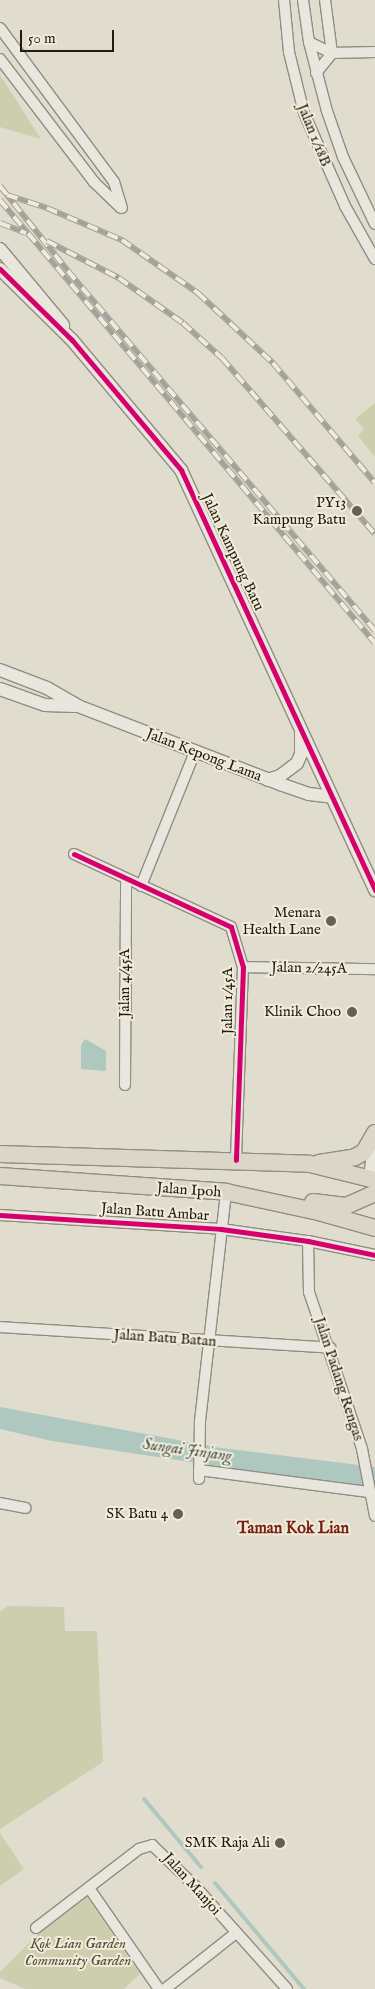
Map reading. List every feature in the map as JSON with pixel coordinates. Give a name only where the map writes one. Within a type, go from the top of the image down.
[{"type":"main road","points":[[310,1164],[355,1157],[364,1152],[375,1134]]},
{"type":"main road","name":"Jalan Ipoh","points":[[0,1154],[236,1160],[310,1164],[374,1185]]},
{"type":"main road","name":"Jalan Ipoh","points":[[0,1176],[226,1192],[315,1210],[375,1228]]},
{"type":"main road","points":[[226,1192],[346,1206],[374,1185]]},
{"type":"street","name":"Jalan 1/18B","points":[[284,0],[289,52],[304,113],[345,206],[358,226],[375,260]]},
{"type":"street","name":"Jalan 1/18B","points":[[303,0],[316,73],[343,157],[375,225]]},
{"type":"street","points":[[316,73],[332,53],[325,0]]},
{"type":"street","points":[[0,28],[114,182],[122,208],[75,157],[0,59]]},
{"type":"street","points":[[309,42],[332,53],[375,52]]},
{"type":"street","points":[[75,157],[88,147]]},
{"type":"street","points":[[358,226],[375,225]]},
{"type":"street","name":"Jalan Kampung Batu","points":[[0,248],[55,311],[72,340]]},
{"type":"street","name":"Jalan Kampung Batu","points":[[0,269],[72,340],[181,470],[375,890]]},
{"type":"street","name":"Jalan Kepong Lama","points":[[0,670],[47,688],[78,706],[268,780],[309,794],[332,797]]},
{"type":"street","name":"Jalan Kepong Lama","points":[[0,690],[45,705],[78,706]]},
{"type":"street","points":[[268,780],[280,776],[297,763],[301,754],[301,729]]},
{"type":"street","points":[[141,886],[196,752]]},
{"type":"street","name":"Jalan 1/45A","points":[[74,854],[126,881],[226,922],[234,934],[242,967],[236,1160]]},
{"type":"street","name":"Jalan 4/45A","points":[[125,1085],[126,881]]},
{"type":"street","name":"Jalan 2/245A","points":[[242,967],[375,969]]},
{"type":"street","points":[[374,1185],[375,1134]]},
{"type":"street","points":[[226,1192],[200,1422],[199,1470],[369,1491]]},
{"type":"street","name":"Jalan Batu Ambar","points":[[0,1215],[221,1229],[308,1241],[375,1255]]},
{"type":"street","name":"Jalan Padang Rengas","points":[[308,1241],[309,1292],[330,1348],[362,1449],[375,1516]]},
{"type":"street","name":"Jalan Batu Batan","points":[[0,1327],[330,1348]]},
{"type":"street","points":[[0,1503],[26,1508]]},
{"type":"street","name":"Jalan Manjoi","points":[[36,1928],[139,1849],[152,1845],[195,1886],[287,1989]]},
{"type":"street","points":[[89,1888],[159,1989]]},
{"type":"street","points":[[165,1989],[236,1933]]},
{"type":"green space","points":[[0,75],[41,139],[0,127]]},
{"type":"green space","points":[[375,403],[375,457],[358,436],[364,429],[355,419]]},
{"type":"green space","points":[[8,1606],[64,1607],[65,1631],[97,1631],[103,1762],[0,1829],[0,1612]]},
{"type":"green space","points":[[0,1833],[24,1869],[0,1886]]},
{"type":"green space","name":"Kok Lian Garden Community Garden","points":[[87,1897],[140,1974],[124,1989],[25,1989],[0,1978],[0,1972],[38,1934]]},
{"type":"water","points":[[85,1039],[106,1051],[106,1071],[81,1069],[81,1045]]},
{"type":"water","name":"Sungai Jinjang","points":[[0,1407],[221,1448],[375,1467],[375,1490],[52,1441],[0,1429]]},
{"type":"waterway","points":[[144,1799],[201,1867]]},
{"type":"waterway","points":[[215,1883],[304,1989]]},
{"type":"railway","points":[[0,186],[68,271],[375,631]]},
{"type":"railway","points":[[7,195],[47,208],[122,240],[198,293],[273,363],[375,483]]},
{"type":"railway","points":[[0,200],[375,643]]},
{"type":"railway","points":[[0,223],[26,233]]},
{"type":"railway","points":[[47,241],[119,278],[183,323],[222,358],[375,534]]},
{"type":"cycle path","points":[[0,269],[72,340],[181,470],[375,890]]},
{"type":"cycle path","points":[[74,854],[231,927],[243,967],[236,1160]]},
{"type":"cycle path","points":[[0,1215],[221,1229],[308,1241],[375,1255]]},
{"type":"place","name":"PY13 Kampung Batu","points":[[357,511]]},
{"type":"place","name":"Menara Health Lane","points":[[331,921]]},
{"type":"place","name":"Klinik Choo","points":[[352,1012]]},
{"type":"place","name":"SK Batu 4","points":[[178,1514]]},
{"type":"place","name":"SMK Raja Ali","points":[[280,1843]]},
{"type":"district","name":"Taman Kok Lian","points":[[293,1529]]}]
